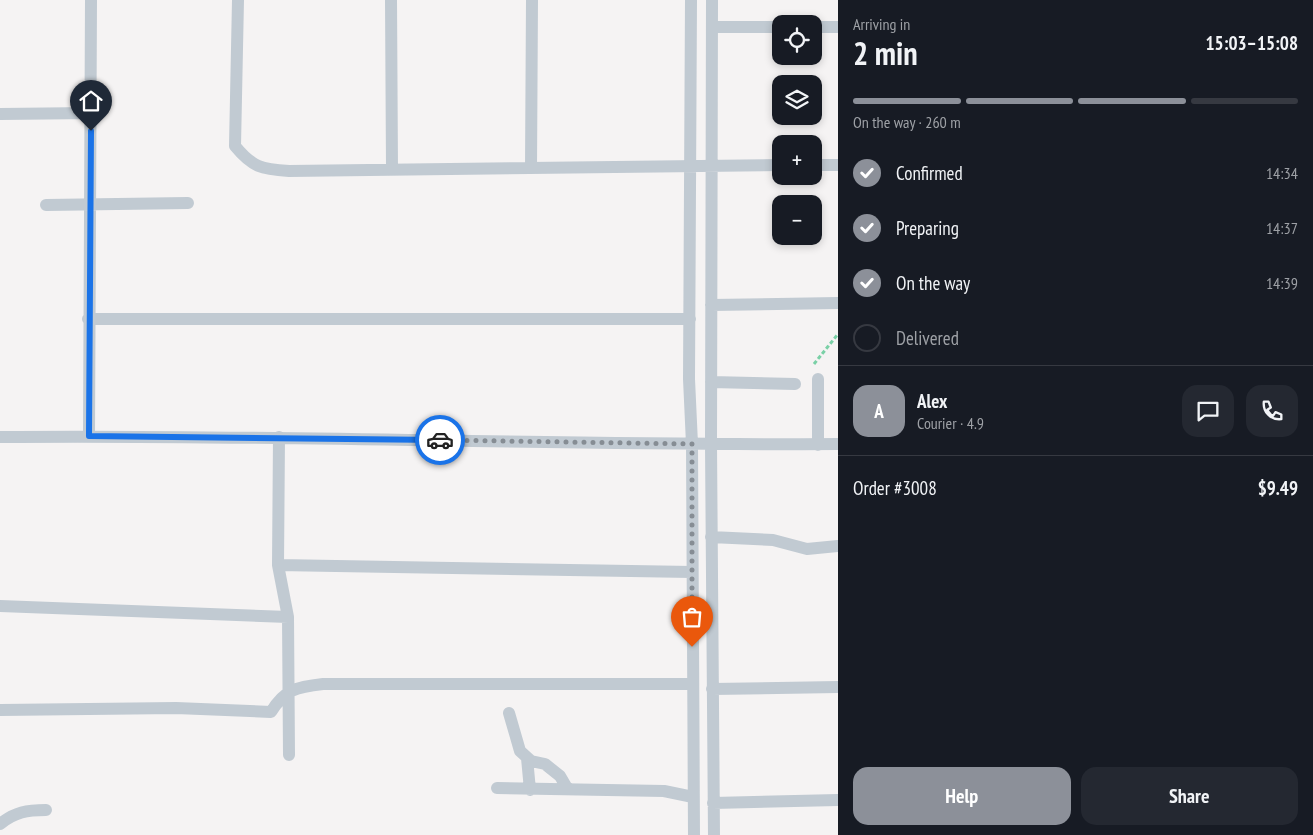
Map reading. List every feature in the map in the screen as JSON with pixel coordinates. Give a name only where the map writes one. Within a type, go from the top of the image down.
[{"type":"street","points":[[89,436],[88,319],[91,0]]},
{"type":"street","points":[[238,0],[235,146],[246,159],[262,169],[772,165]]},
{"type":"street","points":[[391,0],[392,168]]},
{"type":"street","points":[[531,168],[532,0]]},
{"type":"street","points":[[691,0],[690,319],[694,835]]},
{"type":"street","points":[[712,0],[714,165],[711,305],[711,537],[714,835]]},
{"type":"street","points":[[712,27],[772,27]]},
{"type":"street","points":[[822,27],[838,27]]},
{"type":"street","points":[[0,114],[91,113]]},
{"type":"street","points":[[822,165],[838,165]]},
{"type":"street","points":[[46,205],[188,203]]},
{"type":"street","points":[[711,305],[838,303]]},
{"type":"street","points":[[88,319],[690,319]]},
{"type":"street","points":[[818,379],[818,444]]},
{"type":"street","points":[[711,382],[795,384]]},
{"type":"street","points":[[0,437],[279,437],[711,445],[838,444]]},
{"type":"street","points":[[279,437],[278,565],[288,617],[289,755]]},
{"type":"street","points":[[711,537],[773,540],[807,549],[838,546]]},
{"type":"street","points":[[278,565],[692,572]]},
{"type":"street","points":[[0,606],[288,617]]},
{"type":"street","points":[[0,710],[176,708],[271,712],[279,698],[288,693],[309,686],[323,684],[692,684]]},
{"type":"street","points":[[712,689],[838,687]]},
{"type":"street","points":[[509,713],[520,751],[530,761],[545,764],[560,776],[567,788]]},
{"type":"street","points":[[527,758],[530,790]]},
{"type":"street","points":[[497,788],[530,790],[567,788],[664,790],[693,797]]},
{"type":"street","points":[[713,803],[838,800]]},
{"type":"street","points":[[0,824],[11,815],[28,810],[46,810]]},
{"type":"path","points":[[811,366],[817,363],[838,334]]},
{"type":"way so far","points":[[440,440],[692,444],[692,647]]},
{"type":"route","points":[[91,131],[88,319],[89,436],[440,440]]}]
